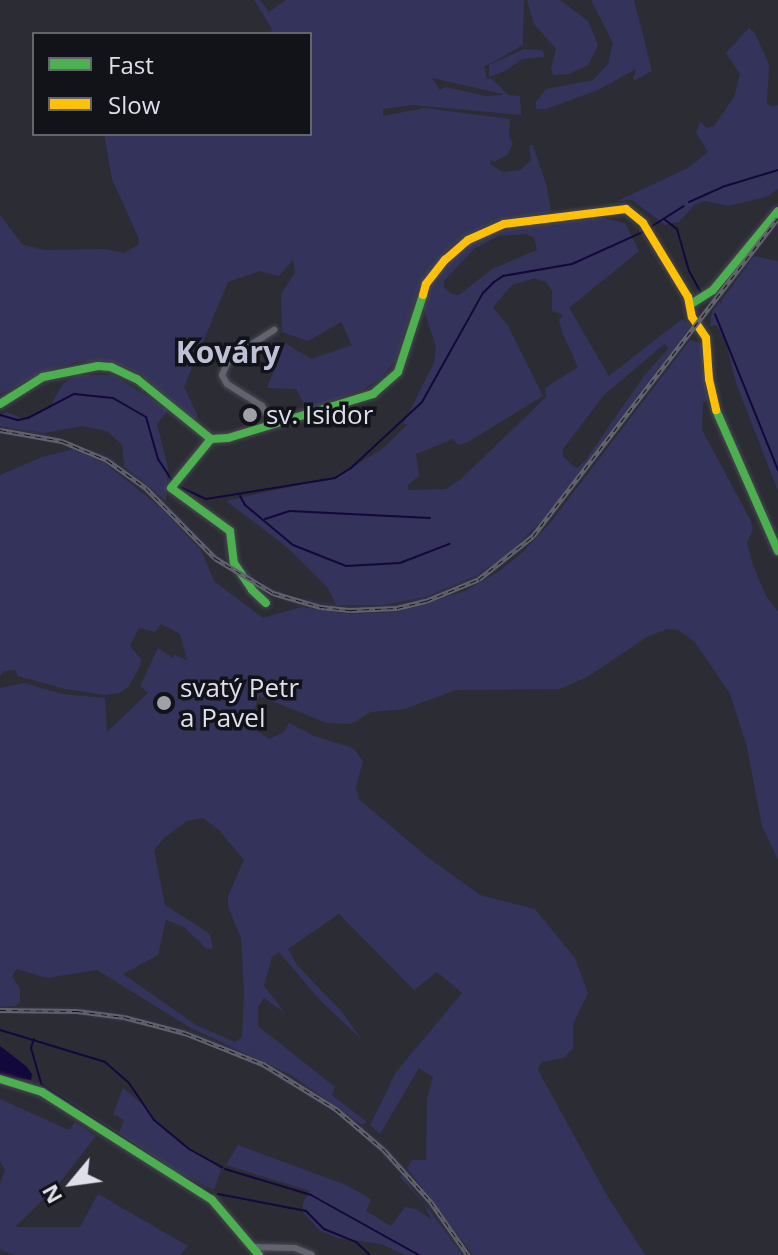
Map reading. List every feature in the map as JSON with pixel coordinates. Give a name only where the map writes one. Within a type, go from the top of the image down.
[{"type":"main road","points":[[0,404],[43,377],[82,368],[111,367],[137,379],[211,439],[228,438],[365,397],[392,379],[403,362],[428,281],[445,260],[479,233],[504,224],[618,208],[631,211],[644,225],[691,304],[692,317],[706,338],[709,379],[717,412],[778,551]]},
{"type":"main road","points":[[691,304],[713,290],[778,211]]},
{"type":"main road","points":[[211,439],[173,481],[230,531],[234,563],[266,603]]},
{"type":"main road","points":[[0,1079],[19,1082],[42,1092],[212,1200],[256,1251]]},
{"type":"street","points":[[272,424],[262,406],[227,384],[222,371],[229,359],[274,330]]},
{"type":"street","points":[[256,1251],[295,1248],[312,1255]]},
{"type":"shaded area","points":[[254,0],[260,0],[269,12],[286,0],[524,0],[523,45],[484,67],[487,79],[491,78],[508,95],[520,96],[521,115],[413,105],[383,109],[383,116],[424,108],[510,119],[509,137],[513,143],[507,155],[494,162],[491,159],[490,164],[503,172],[521,170],[531,160],[529,145],[533,145],[547,187],[551,212],[500,220],[466,235],[448,249],[418,290],[395,361],[381,378],[364,389],[307,410],[296,389],[267,388],[285,343],[311,359],[352,345],[341,322],[308,341],[282,332],[281,294],[295,273],[293,260],[279,276],[260,271],[228,282],[184,387],[198,416],[194,420],[140,374],[109,361],[77,362],[53,369],[0,394],[0,215],[23,245],[45,250],[105,249],[124,253],[138,245],[139,239],[112,179],[104,136],[312,136],[312,32],[271,32]],"holes":[[[432,78],[503,95],[486,96],[445,87],[440,90]]]},
{"type":"shaded area","points":[[527,0],[560,0],[588,21],[598,45],[588,65],[569,74],[553,75],[551,68],[556,49],[534,24]]},
{"type":"shaded area","points":[[591,0],[634,0],[652,71],[633,81],[636,69],[598,90],[546,109],[536,109],[536,102],[546,89],[593,80],[608,64],[613,43]]},
{"type":"shaded area","points":[[749,28],[754,32],[769,64],[767,103],[772,107],[778,105],[778,189],[766,197],[728,206],[705,201],[694,205],[679,222],[665,225],[632,200],[617,201],[688,168],[708,152],[696,132],[700,122],[707,128],[714,126],[734,97],[740,74],[726,53]]},
{"type":"shaded area","points":[[524,49],[542,50],[545,57],[522,59],[507,70],[489,77],[489,65]]},
{"type":"shaded area","points":[[778,212],[778,225],[536,538],[481,582],[427,605],[398,612],[351,614],[301,607],[271,596],[213,561],[143,491],[105,463],[61,445],[0,434],[0,426],[44,433],[109,456],[149,485],[218,555],[247,576],[290,596],[351,606],[396,604],[425,597],[477,575],[530,533]]},
{"type":"shaded area","points":[[599,217],[625,223],[639,251],[569,308],[609,376],[682,319],[691,326],[544,518],[507,555],[477,575],[425,597],[383,605],[336,605],[328,588],[288,548],[226,501],[339,476],[382,449],[408,424],[403,424],[434,363],[436,347],[423,307],[430,286],[453,258],[473,243],[507,228]],"holes":[[[526,234],[534,238],[537,250],[492,269],[459,295],[451,294],[444,287],[444,281],[474,249],[498,236]],[[535,278],[546,282],[552,291],[552,311],[563,315],[559,320],[562,332],[578,367],[545,388],[546,397],[461,479],[446,489],[408,490],[408,485],[419,476],[416,454],[453,439],[458,445],[468,442],[543,396],[508,326],[493,307],[512,285]],[[664,344],[669,348],[644,376],[577,468],[563,456],[563,449],[604,395]]]},
{"type":"shaded area","points":[[754,256],[778,261],[778,491],[736,383],[725,339],[716,325],[710,326],[712,312],[719,302],[722,305],[721,301]]},
{"type":"shaded area","points":[[690,340],[702,344],[708,399],[703,403],[702,430],[750,519],[753,529],[747,543],[753,565],[766,596],[778,611],[778,860],[762,826],[747,747],[730,694],[694,641],[678,630],[667,629],[647,637],[589,676],[560,689],[456,690],[405,709],[371,712],[351,724],[327,723],[259,696],[251,719],[252,727],[269,739],[284,732],[289,723],[314,736],[353,748],[363,761],[356,787],[359,799],[426,856],[480,895],[535,909],[575,958],[588,993],[573,1024],[573,1049],[563,1058],[541,1062],[538,1070],[605,1192],[645,1255],[473,1255],[407,1168],[412,1160],[426,1160],[427,1099],[433,1077],[419,1068],[380,1134],[370,1125],[396,1072],[462,993],[437,972],[414,990],[339,914],[288,949],[297,965],[342,1012],[361,1039],[321,1001],[279,952],[272,957],[264,986],[285,1013],[264,998],[258,1007],[258,1026],[335,1087],[332,1095],[367,1122],[362,1125],[291,1075],[189,1027],[97,970],[47,978],[17,969],[12,976],[20,989],[20,1002],[16,1006],[0,1007],[0,688],[24,683],[63,694],[105,698],[107,732],[148,693],[140,686],[158,648],[173,658],[175,655],[187,660],[180,634],[161,624],[155,632],[139,628],[130,646],[141,659],[140,666],[129,686],[120,693],[104,695],[65,689],[18,676],[15,670],[4,671],[0,676],[0,475],[42,457],[74,449],[105,463],[160,507],[201,550],[214,581],[263,618],[301,607],[351,614],[398,612],[465,591],[498,572],[524,551],[550,523]],"holes":[[[203,818],[219,830],[244,860],[228,896],[228,907],[241,938],[244,991],[242,1037],[235,1042],[196,1025],[123,974],[158,955],[166,920],[184,927],[207,949],[213,948],[210,934],[165,905],[154,850],[165,837],[187,821]]]},
{"type":"shaded area","points":[[76,375],[114,375],[168,410],[157,424],[168,468],[166,501],[124,466],[122,445],[107,431],[82,426],[44,433],[0,426],[0,417],[6,412],[24,419],[49,408],[63,384]]},
{"type":"shaded area","points":[[0,1007],[77,1007],[125,1014],[186,1029],[265,1061],[338,1106],[387,1147],[434,1199],[473,1255],[463,1255],[411,1184],[368,1141],[334,1112],[261,1068],[202,1042],[144,1026],[77,1015],[0,1014]]},
{"type":"shaded area","points":[[0,1046],[26,1066],[32,1074],[31,1080],[0,1076]]},
{"type":"shaded area","points":[[123,1088],[142,1104],[166,1132],[221,1169],[214,1190],[175,1170],[119,1133],[124,1120],[113,1114]]},
{"type":"shaded area","points":[[0,1099],[69,1130],[75,1122],[96,1136],[57,1186],[15,1227],[80,1227],[98,1194],[188,1246],[180,1255],[15,1255],[0,1250],[0,1184],[5,1170],[0,1161]]},
{"type":"shaded area","points":[[238,1145],[346,1185],[371,1199],[366,1211],[391,1226],[405,1207],[416,1209],[432,1220],[422,1201],[400,1177],[402,1174],[463,1255],[405,1255],[381,1244],[338,1238],[320,1231],[303,1212],[303,1203],[310,1191],[226,1165]]},
{"type":"waterway","points":[[689,202],[722,187],[778,170]]},
{"type":"waterway","points":[[649,228],[684,206]]},
{"type":"waterway","points":[[664,219],[677,229],[689,271],[702,294]]},
{"type":"waterway","points":[[178,486],[206,499],[335,478],[351,468],[422,402],[483,293],[494,282],[503,276],[572,264],[643,232]]},
{"type":"waterway","points":[[715,314],[778,470]]},
{"type":"waterway","points":[[0,415],[18,420],[28,418],[74,394],[113,398],[146,417],[158,459],[173,482]]},
{"type":"waterway","points":[[240,496],[245,505],[293,545],[346,566],[400,563],[449,544]]},
{"type":"waterway","points":[[265,519],[290,511],[430,518]]},
{"type":"waterway","points":[[0,1030],[105,1062],[129,1083],[154,1120],[189,1149],[222,1167]]},
{"type":"waterway","points":[[34,1039],[31,1048],[41,1084],[169,1168]]},
{"type":"waterway","points":[[225,1169],[311,1195],[419,1255]]},
{"type":"waterway","points":[[182,1176],[212,1193]]},
{"type":"waterway","points":[[218,1194],[306,1211],[324,1229],[356,1242],[370,1255]]},
{"type":"railway","points":[[0,430],[62,441],[107,460],[146,488],[215,558],[273,593],[321,607],[351,610],[397,608],[426,601],[479,579],[533,536],[778,218]]},
{"type":"railway","points":[[0,1010],[77,1011],[124,1017],[185,1033],[263,1064],[336,1109],[384,1150],[431,1202],[468,1255]]},
{"type":"traffic: fast","points":[[691,304],[713,290],[778,211]]},
{"type":"traffic: fast","points":[[0,404],[43,377],[98,366],[111,367],[137,379],[211,439],[228,438],[373,394],[398,372],[423,295]]},
{"type":"traffic: fast","points":[[716,410],[778,551]]},
{"type":"traffic: fast","points":[[211,439],[171,488],[230,531],[234,563],[252,590],[266,603]]},
{"type":"traffic: fast","points":[[0,1079],[42,1092],[212,1200],[259,1255]]},
{"type":"traffic: slow","points":[[423,295],[426,284],[445,260],[468,240],[504,224],[626,209],[643,223],[688,297],[692,317],[706,338],[709,379],[716,410]]},
{"type":"place","name":"sv. Isidor","points":[[250,415]]},
{"type":"place","name":"svatý Petr a Pavel","points":[[164,703]]},
{"type":"district","name":"Kováry","points":[[228,352]]}]
